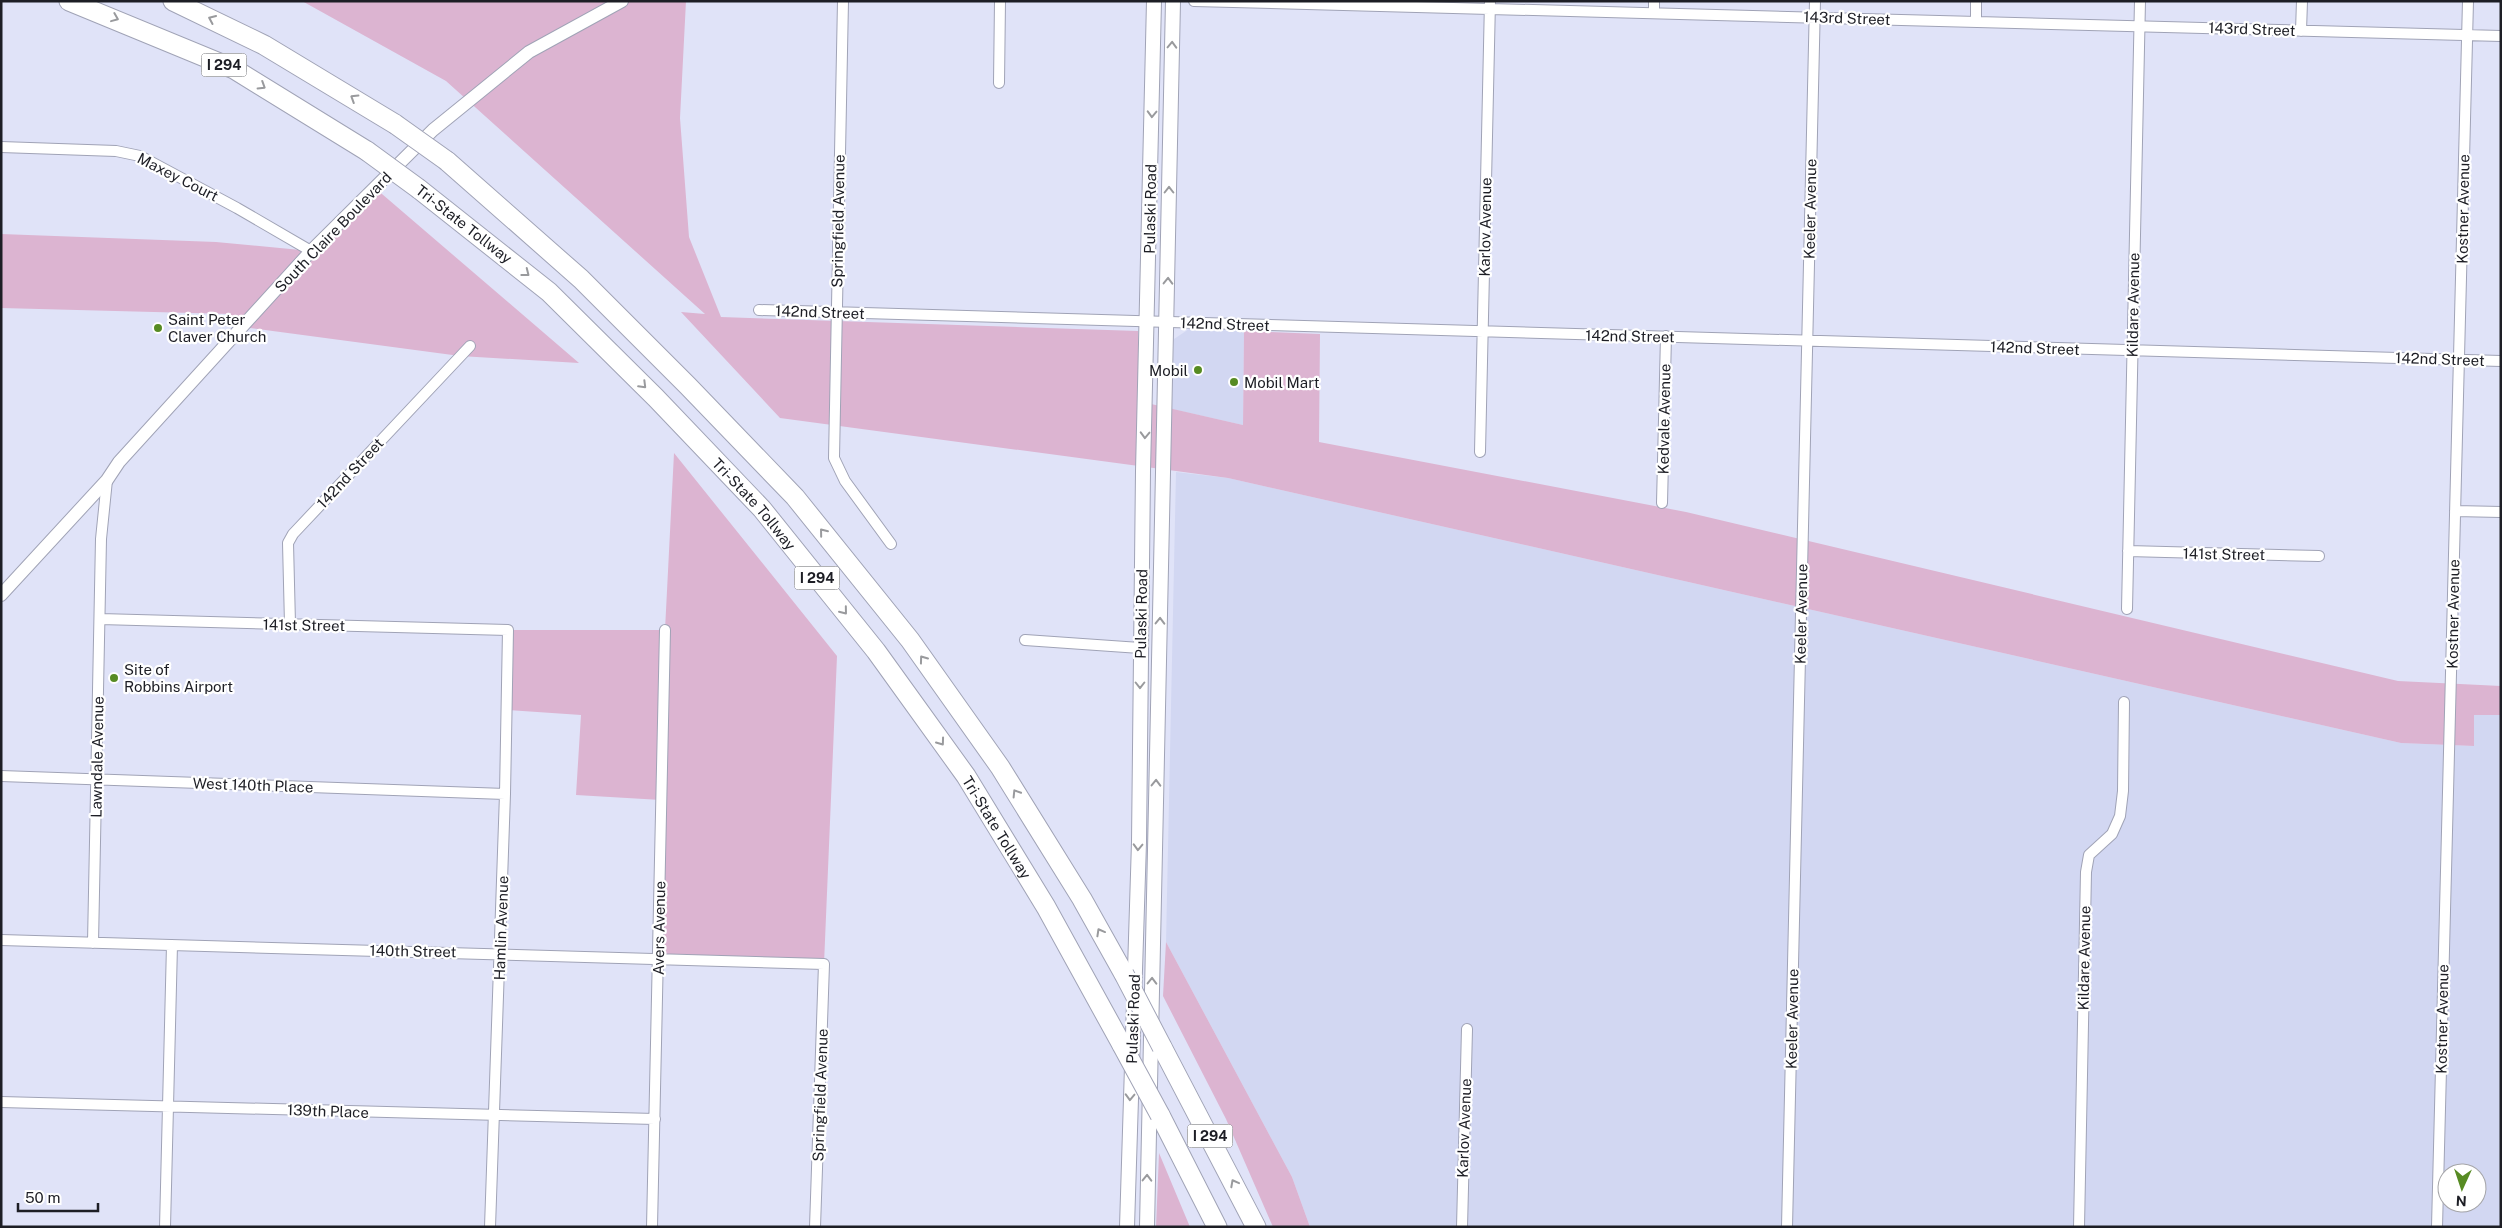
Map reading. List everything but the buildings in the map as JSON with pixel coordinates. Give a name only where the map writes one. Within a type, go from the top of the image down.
[{"type":"highway","name":"Tri-State Tollway","points":[[69,1],[234,69],[367,151],[419,188],[549,292],[656,398],[762,509],[876,651],[966,776],[1046,907],[1160,1115],[1217,1227]]},
{"type":"highway","name":"I 294","points":[[173,1],[264,45],[395,124],[448,161],[581,279],[795,497],[910,640],[1000,767],[1082,899],[1124,974],[1256,1227]]},
{"type":"main road","name":"Pulaski Road","points":[[1127,1227],[1139,842],[1140,648],[1154,1]]},
{"type":"main road","name":"Pulaski Road","points":[[1147,1227],[1167,323],[1172,1]]},
{"type":"street","name":"South Claire Boulevard","points":[[1,595],[107,480],[119,462],[311,252],[433,130],[529,52],[622,1]]},
{"type":"street","name":"Springfield Avenue","points":[[843,1],[835,313],[834,458],[845,481],[891,544]]},
{"type":"street","points":[[999,83],[1000,1]]},
{"type":"street","name":"143rd Street","points":[[1194,1],[1490,5],[1654,13],[2501,36]]},
{"type":"street","points":[[1654,1],[1654,13]]},
{"type":"street","name":"Keeler Avenue","points":[[1787,1227],[1815,1]]},
{"type":"street","points":[[1976,1],[1976,22]]},
{"type":"street","name":"Kildare Avenue","points":[[2127,609],[2140,1]]},
{"type":"street","points":[[2301,31],[2302,1]]},
{"type":"street","name":"Kostner Avenue","points":[[2437,1227],[2468,1]]},
{"type":"street","name":"Karlov Avenue","points":[[1480,452],[1490,5]]},
{"type":"street","name":"Maxey Court","points":[[1,147],[116,151],[140,156],[220,198],[311,252]]},
{"type":"street","name":"142nd Street","points":[[759,310],[2501,361]]},
{"type":"street","name":"Kedvale Avenue","points":[[1662,502],[1666,336]]},
{"type":"street","name":"142nd Street","points":[[290,624],[288,543],[293,534],[470,346]]},
{"type":"street","name":"Lawndale Avenue","points":[[93,943],[102,539],[107,480]]},
{"type":"street","points":[[2455,511],[2501,512]]},
{"type":"street","name":"141st Street","points":[[2128,552],[2319,556]]},
{"type":"street","name":"141st Street","points":[[100,619],[508,630]]},
{"type":"street","name":"Hamlin Avenue","points":[[490,1227],[505,794],[508,630]]},
{"type":"street","name":"Avers Avenue","points":[[652,1227],[665,630]]},
{"type":"street","points":[[1025,640],[1140,648]]},
{"type":"street","name":"Kildare Avenue","points":[[2079,1227],[2086,872],[2089,855],[2112,834],[2120,816],[2124,791],[2124,702]]},
{"type":"street","name":"West 140th Place","points":[[1,776],[505,794]]},
{"type":"street","name":"140th Street","points":[[1,940],[824,964]]},
{"type":"street","points":[[165,1227],[172,945]]},
{"type":"street","name":"Springfield Avenue","points":[[815,1227],[824,964]]},
{"type":"street","name":"Karlov Avenue","points":[[1462,1227],[1467,1029]]},
{"type":"street","name":"139th Place","points":[[1,1102],[494,1116],[655,1118]]},
{"type":"shaded area","points":[[302,1],[686,1],[680,118],[689,237],[721,317],[1138,331],[1138,401],[1243,425],[1244,331],[1320,334],[1319,442],[1686,512],[2398,681],[2501,686],[2501,715],[2474,715],[2474,746],[2401,743],[1228,478],[780,418],[681,312],[705,314],[446,81]]},
{"type":"shaded area","points":[[375,188],[579,363],[460,356],[242,327],[230,314],[1,308],[1,234],[216,242],[311,251]]},
{"type":"shaded area","points":[[1189,329],[1244,331],[1243,425],[1172,409],[1174,339]]},
{"type":"shaded area","points":[[674,453],[837,656],[824,964],[658,959],[661,800],[576,795],[581,715],[507,710],[508,630],[665,630]]},
{"type":"shaded area","points":[[1176,472],[1228,478],[2401,743],[2474,746],[2474,715],[2501,715],[2501,1227],[1310,1227],[1292,1177],[1166,942]]},
{"type":"shaded area","points":[[1166,942],[1292,1177],[1310,1227],[1273,1227],[1226,1119],[1163,996]]},
{"type":"shaded area","points":[[1159,1153],[1190,1227],[1156,1227]]},
{"type":"place","name":"Saint Peter Claver Church","points":[[158,328]]},
{"type":"place","name":"Mobil","points":[[1198,370]]},
{"type":"place","name":"Mobil Mart","points":[[1234,382]]},
{"type":"place","name":"Site of Robbins Airport","points":[[114,678]]}]
